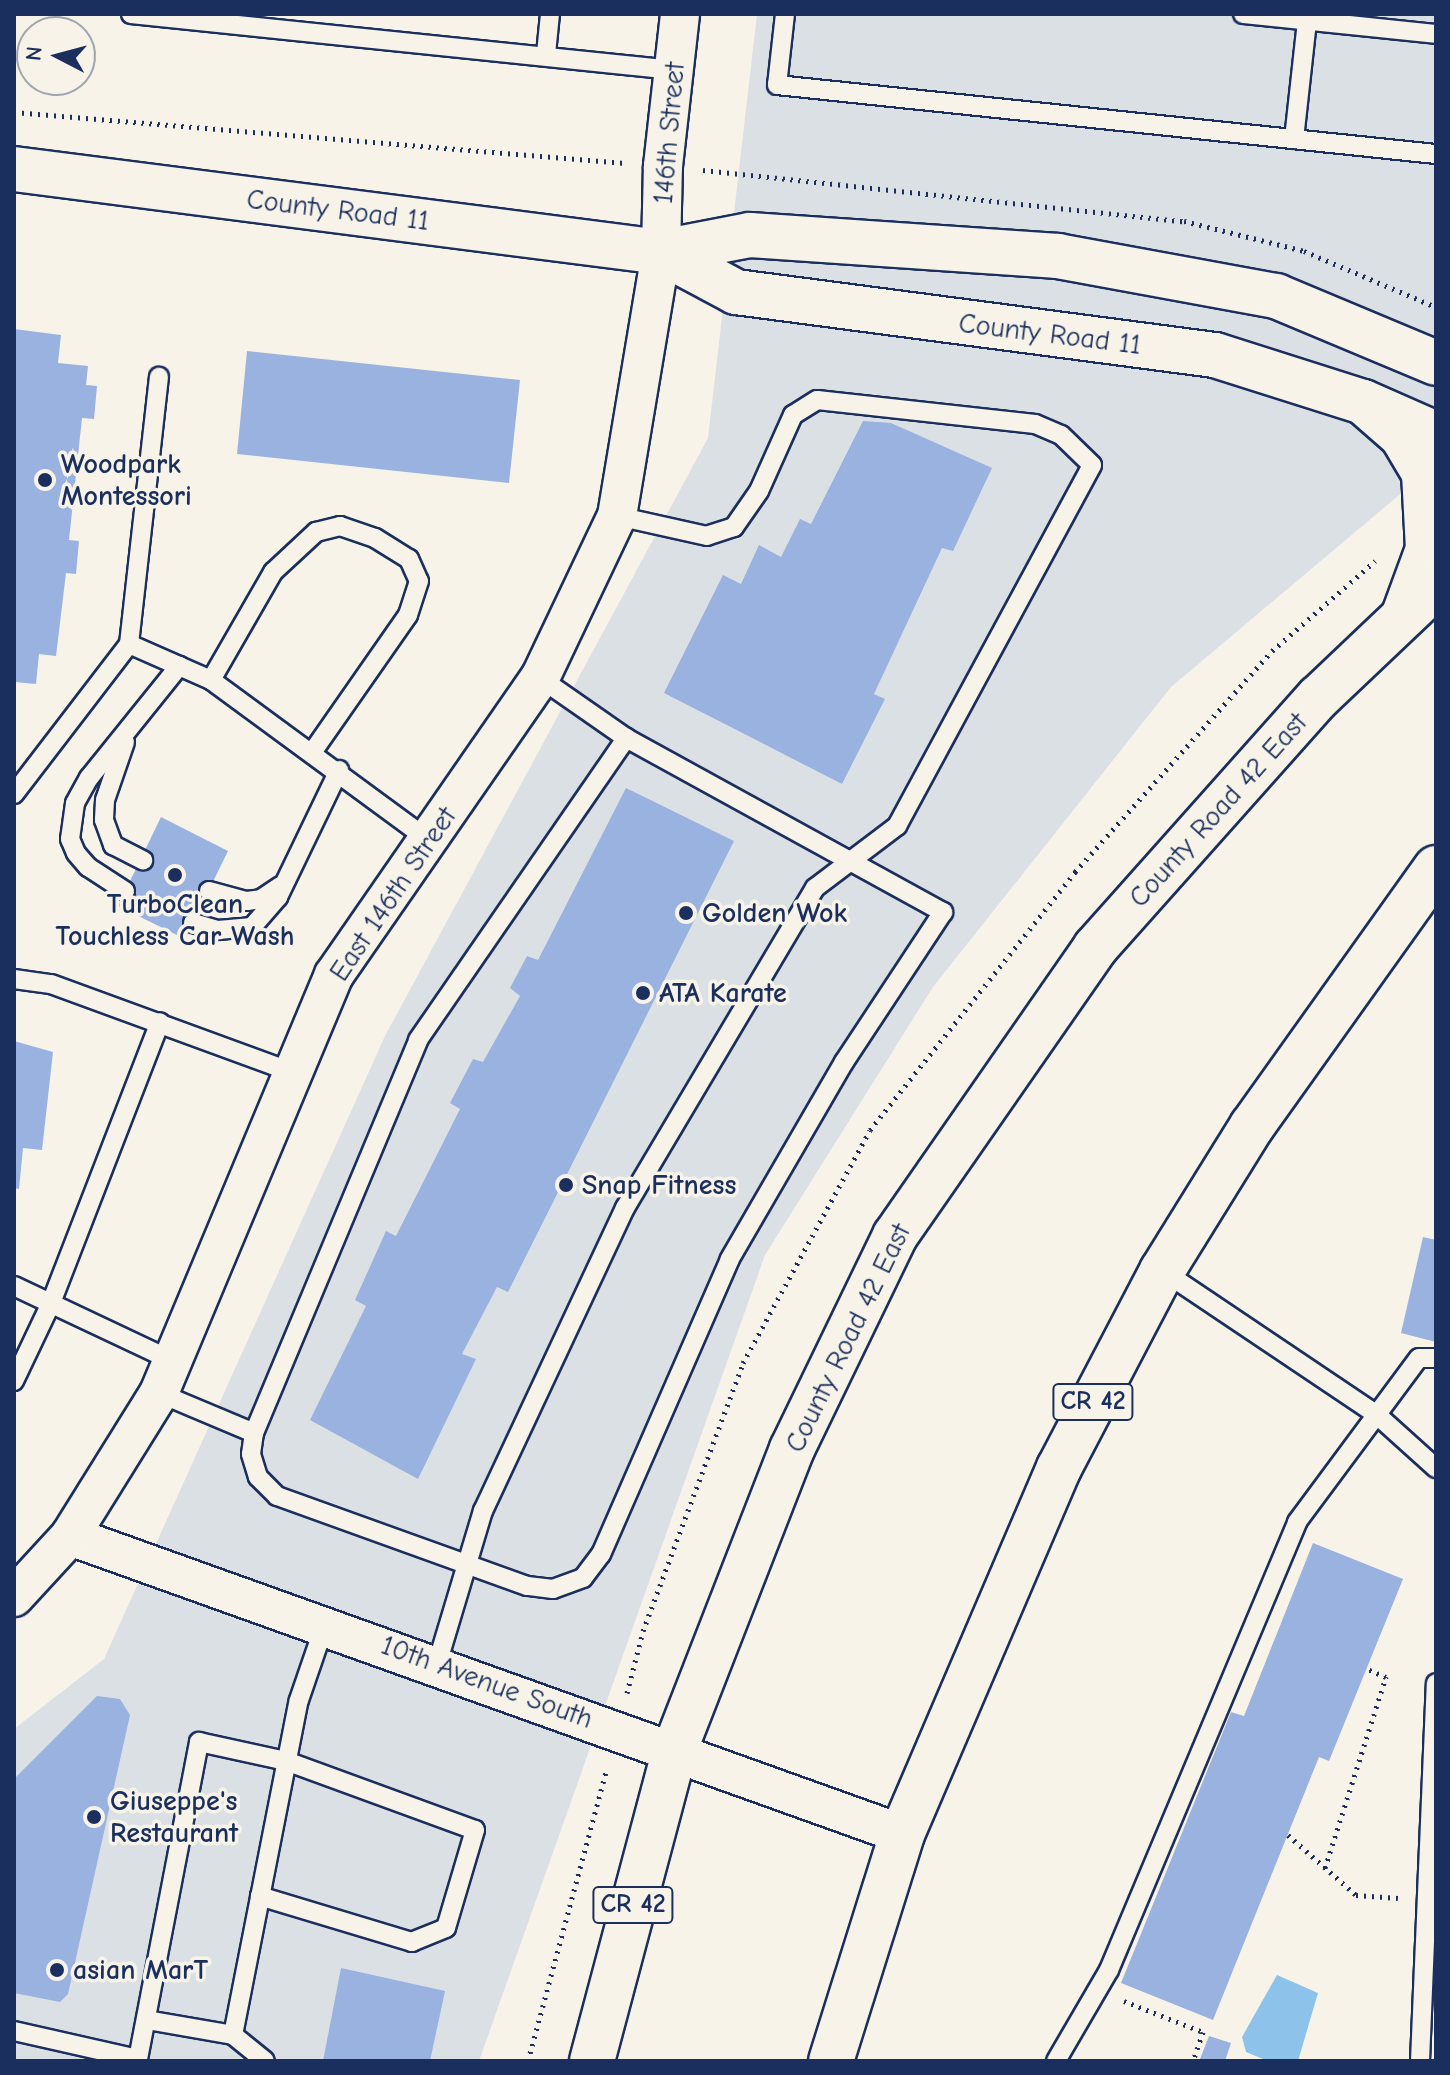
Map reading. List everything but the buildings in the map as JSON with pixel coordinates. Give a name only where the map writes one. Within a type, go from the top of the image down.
[{"type":"main road","name":"County Road 11","points":[[14,169],[661,252],[750,235],[1058,256],[1276,296],[1436,363]]},
{"type":"main road","name":"County Road 11","points":[[661,252],[736,292],[1215,355],[1363,402],[1436,434]]},
{"type":"main road","points":[[1363,402],[1402,436],[1424,473],[1428,549],[1403,618]]},
{"type":"main road","name":"County Road 42 East","points":[[592,2061],[675,1749],[792,1449],[895,1236],[1095,948],[1319,697],[1436,586]]},
{"type":"main road","name":"CR 42","points":[[831,2061],[902,1834],[1059,1468],[1162,1271],[1252,1126],[1436,868]]},
{"type":"street","name":"146th Street","points":[[661,252],[663,166],[680,14]]},
{"type":"street","name":"East 146th Street","points":[[14,1597],[70,1536],[166,1377],[334,975],[540,678],[617,516],[661,252]]},
{"type":"street","name":"10th Avenue South","points":[[70,1536],[325,1623],[902,1834]]},
{"type":"lane","points":[[131,14],[546,54],[673,70]]},
{"type":"lane","points":[[546,54],[550,14]]},
{"type":"lane","points":[[785,14],[777,85],[1436,154]]},
{"type":"lane","points":[[1243,14],[1436,34]]},
{"type":"lane","points":[[1294,139],[1307,21]]},
{"type":"lane","points":[[14,794],[129,644],[159,377]]},
{"type":"lane","points":[[437,1664],[483,1511],[625,1208],[815,888],[897,826],[1092,465],[1061,435],[1035,424],[817,400],[793,415],[759,491],[734,527],[707,536],[617,516]]},
{"type":"lane","points":[[211,680],[273,572],[316,532],[340,526],[375,538],[409,559],[419,581],[408,615],[313,751]]},
{"type":"lane","points":[[129,644],[211,680],[339,770],[429,840]]},
{"type":"lane","points":[[125,891],[88,867],[70,839],[75,803],[89,778],[179,666]]},
{"type":"lane","points":[[540,678],[626,738],[943,912],[844,1062],[730,1259],[601,1554],[583,1578],[553,1589],[527,1586],[277,1496],[258,1477],[251,1454],[254,1433],[418,1040],[626,738]]},
{"type":"lane","points":[[130,728],[105,800],[104,820],[113,845],[143,860]]},
{"type":"lane","points":[[193,923],[218,930],[252,927],[285,882],[339,770]]},
{"type":"lane","points":[[209,891],[247,901],[261,899],[285,882]]},
{"type":"lane","points":[[14,979],[51,984],[294,1073]]},
{"type":"lane","points":[[14,1381],[51,1303],[160,1022]]},
{"type":"lane","points":[[1162,1271],[1376,1414],[1436,1468]]},
{"type":"lane","points":[[14,1286],[51,1303],[254,1433]]},
{"type":"lane","points":[[1056,2061],[1097,1990],[1297,1522],[1419,1358],[1436,1358]]},
{"type":"lane","points":[[233,2035],[286,1761],[325,1623]]},
{"type":"lane","points":[[1420,2061],[1436,1683]]},
{"type":"lane","points":[[14,2031],[138,2059],[199,1742],[286,1761],[475,1830],[446,1928],[412,1942],[260,1896]]},
{"type":"lane","points":[[147,2020],[233,2035],[265,2061]]},
{"type":"path","points":[[14,112],[663,166],[1184,221],[1304,251],[1436,307]]},
{"type":"path","points":[[1325,1868],[1386,1677],[1367,1669]]},
{"type":"path","points":[[1288,1835],[1356,1895],[1427,1899]]},
{"type":"path","points":[[1097,1990],[1203,2032],[1193,2061]]},
{"type":"shaded area","points":[[757,14],[1436,14],[1436,464],[1171,687],[933,987],[765,1255],[479,2061],[14,2061],[14,1729],[104,1659],[385,1036],[708,438]]},
{"type":"water","points":[[1277,1975],[1318,1993],[1298,2061],[1268,2061],[1246,2052],[1242,2037]]},
{"type":"place","name":"Woodpark Montessori","points":[[45,480]]},
{"type":"place","name":"TurboClean Touchless Car Wash","points":[[175,875]]},
{"type":"place","name":"Golden Wok","points":[[686,913]]},
{"type":"place","name":"ATA Karate","points":[[643,993]]},
{"type":"place","name":"Snap Fitness","points":[[566,1185]]},
{"type":"place","name":"Giuseppe's Restaurant","points":[[94,1817]]},
{"type":"place","name":"asian MarT","points":[[57,1970]]}]
